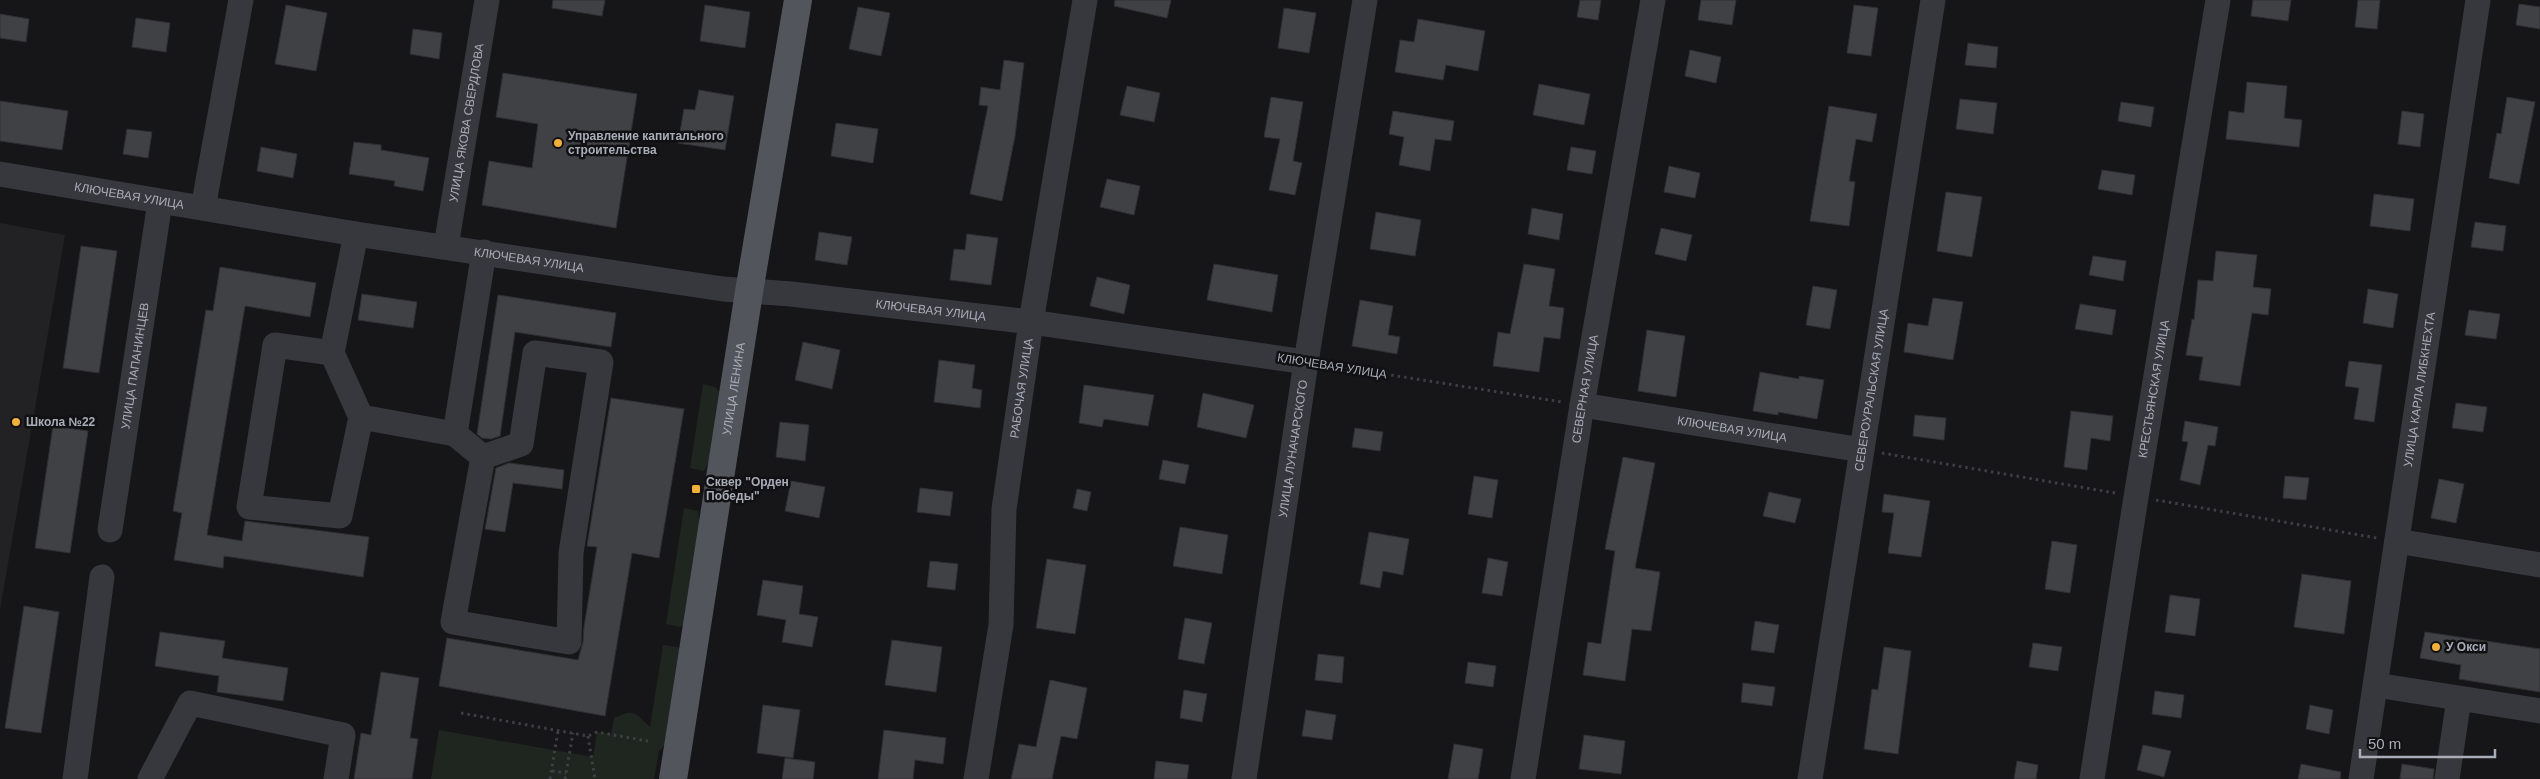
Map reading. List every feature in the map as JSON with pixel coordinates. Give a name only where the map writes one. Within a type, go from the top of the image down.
[{"type":"main road","name":"УЛИЦА ЛЕНИНА","points":[[673,779],[749,292],[798,0]]},
{"type":"street","points":[[203,208],[241,0]]},
{"type":"street","name":"УЛИЦА ЯКОВА СВЕРДЛОВА","points":[[446,246],[487,0]]},
{"type":"street","name":"РАБОЧАЯ УЛИЦА","points":[[976,779],[1001,625],[1004,509],[1031,322],[1085,0]]},
{"type":"street","name":"УЛИЦА ЛУНАЧАРСКОГО","points":[[1244,779],[1306,362],[1365,0]]},
{"type":"street","name":"СЕВЕРНАЯ УЛИЦА","points":[[1523,779],[1582,405],[1653,0]]},
{"type":"street","name":"СЕВЕРОУРАЛЬСКАЯ УЛИЦА","points":[[1810,779],[1933,0]]},
{"type":"street","name":"КРЕСТЬЯНСКАЯ УЛИЦА","points":[[2092,779],[2136,497],[2218,0]]},
{"type":"street","name":"УЛИЦА КАРЛА ЛИБКНЕХТА","points":[[2361,779],[2478,0]]},
{"type":"street","name":"КЛЮЧЕВАЯ УЛИЦА","points":[[0,174],[356,234],[749,292],[791,294],[1031,322],[1306,362]]},
{"type":"street","name":"УЛИЦА ПАПАНИНЦЕВ","points":[[110,530],[160,202]]},
{"type":"street","points":[[332,353],[275,345],[250,507],[340,516],[361,417],[332,353],[356,234]]},
{"type":"street","points":[[455,434],[484,252]]},
{"type":"street","points":[[535,353],[601,362],[572,553],[569,642],[453,622],[483,457],[520,444],[535,353]]},
{"type":"street","name":"КЛЮЧЕВАЯ УЛИЦА","points":[[1582,405],[1862,450]]},
{"type":"street","points":[[361,417],[455,434],[483,457]]},
{"type":"street","points":[[2397,541],[2540,565]]},
{"type":"street","points":[[75,779],[102,577]]},
{"type":"street","points":[[2376,684],[2540,711]]},
{"type":"street","points":[[2447,779],[2459,699]]},
{"type":"street","points":[[150,779],[190,703],[343,735],[336,779]]},
{"type":"path","name":"КЛЮЧЕВАЯ УЛИЦА","points":[[1306,362],[1582,405]]},
{"type":"path","points":[[1862,450],[2397,541]]},
{"type":"path","points":[[461,713],[588,736],[597,732],[648,741]]},
{"type":"path","points":[[550,779],[558,731]]},
{"type":"path","points":[[565,779],[573,733]]},
{"type":"path","points":[[588,736],[595,779]]},
{"type":"path","points":[[552,771],[566,773]]},
{"type":"shaded area","name":"Школа №22","points":[[0,223],[65,235],[0,610]]},
{"type":"shaded area","points":[[703,384],[715,387],[721,393],[717,446],[704,471],[690,468]]},
{"type":"shaded area","points":[[684,508],[698,511],[702,543],[688,624],[680,627],[666,624]]},
{"type":"shaded area","points":[[663,645],[678,647],[684,656],[671,738],[659,751],[654,779],[431,779],[439,730],[593,757],[597,732],[611,734],[614,718],[631,713],[638,715],[650,727]]},
{"type":"building","points":[[553,0],[605,0],[602,16],[552,8]]},
{"type":"building","points":[[1115,0],[1171,0],[1167,18],[1114,6]]},
{"type":"building","points":[[1580,0],[1601,0],[1598,20],[1577,17]]},
{"type":"building","points":[[1701,0],[1736,0],[1732,25],[1698,20]]},
{"type":"building","points":[[2253,0],[2291,0],[2288,21],[2251,16]]},
{"type":"building","points":[[2358,0],[2380,0],[2377,29],[2355,27]]},
{"type":"building","points":[[2519,4],[2540,7],[2540,29],[2516,25]]},
{"type":"building","points":[[286,5],[327,13],[316,71],[275,64]]},
{"type":"building","points":[[705,5],[750,12],[745,48],[700,41]]},
{"type":"building","points":[[1854,5],[1878,8],[1871,56],[1847,53]]},
{"type":"building","points":[[858,7],[890,13],[881,56],[849,49]]},
{"type":"building","points":[[1284,8],[1316,13],[1309,53],[1278,48]]},
{"type":"building","points":[[0,14],[29,19],[26,42],[0,38]]},
{"type":"building","points":[[136,18],[170,23],[166,52],[132,47]]},
{"type":"building","points":[[1418,19],[1485,31],[1478,71],[1446,65],[1443,80],[1395,72],[1400,40],[1414,42]]},
{"type":"building","points":[[413,29],[442,33],[439,59],[410,54]]},
{"type":"building","points":[[1968,43],[1998,47],[1996,68],[1965,65]]},
{"type":"building","points":[[1690,50],[1721,57],[1716,83],[1685,76]]},
{"type":"building","points":[[1004,60],[1024,63],[1015,136],[1002,201],[970,194],[988,106],[979,105],[981,87],[1000,90]]},
{"type":"building","name":"Управление капитального строительства","points":[[503,73],[637,94],[616,228],[482,205],[489,161],[532,168],[538,124],[496,117]]},
{"type":"building","points":[[2247,82],[2287,86],[2284,118],[2302,120],[2299,147],[2226,139],[2229,111],[2244,113]]},
{"type":"building","points":[[1539,84],[1590,94],[1584,125],[1533,115]]},
{"type":"building","points":[[1127,86],[1160,93],[1154,122],[1120,115]]},
{"type":"building","points":[[699,90],[734,96],[725,150],[678,143],[684,109],[695,110]]},
{"type":"building","points":[[1271,97],[1303,102],[1293,161],[1302,163],[1295,195],[1269,190],[1280,139],[1264,137]]},
{"type":"building","points":[[2507,97],[2535,102],[2519,184],[2489,178],[2497,133],[2501,134]]},
{"type":"building","points":[[1960,99],[1997,103],[1993,134],[1956,129]]},
{"type":"building","points":[[0,101],[68,111],[62,150],[0,141]]},
{"type":"building","points":[[2121,102],[2154,107],[2151,127],[2118,121]]},
{"type":"building","points":[[1829,106],[1877,114],[1872,142],[1856,139],[1849,181],[1855,182],[1849,226],[1810,221]]},
{"type":"building","points":[[1393,111],[1454,121],[1451,141],[1435,139],[1430,171],[1399,165],[1404,137],[1389,134]]},
{"type":"building","points":[[2402,111],[2424,114],[2420,147],[2398,144]]},
{"type":"building","points":[[836,123],[878,129],[873,163],[831,156]]},
{"type":"building","points":[[127,129],[152,132],[148,158],[123,154]]},
{"type":"building","points":[[354,142],[381,145],[381,150],[429,158],[423,191],[394,186],[395,181],[349,174]]},
{"type":"building","points":[[261,147],[297,154],[293,178],[257,171]]},
{"type":"building","points":[[1571,147],[1596,151],[1592,174],[1567,170]]},
{"type":"building","points":[[1669,166],[1700,173],[1695,198],[1664,192]]},
{"type":"building","points":[[2102,170],[2135,175],[2132,195],[2098,189]]},
{"type":"building","points":[[1107,179],[1140,186],[1134,215],[1100,207]]},
{"type":"building","points":[[1946,192],[1982,197],[1972,257],[1937,251]]},
{"type":"building","points":[[2374,194],[2414,199],[2410,231],[2370,226]]},
{"type":"building","points":[[1532,208],[1563,214],[1559,240],[1528,234]]},
{"type":"building","points":[[1376,212],[1421,220],[1415,256],[1370,249]]},
{"type":"building","points":[[2475,222],[2506,226],[2503,251],[2471,247]]},
{"type":"building","points":[[1661,228],[1692,235],[1686,261],[1655,254]]},
{"type":"building","points":[[819,232],[852,237],[847,265],[815,260]]},
{"type":"building","points":[[967,234],[998,238],[991,285],[950,280],[954,249],[965,250]]},
{"type":"building","points":[[81,246],[117,251],[99,373],[63,368]]},
{"type":"building","points":[[2216,251],[2257,255],[2253,287],[2271,289],[2268,315],[2252,313],[2240,386],[2199,380],[2203,357],[2186,355],[2192,319],[2194,320],[2198,280],[2213,281]]},
{"type":"building","points":[[2093,256],[2126,261],[2123,281],[2089,275]]},
{"type":"building","points":[[1214,264],[1278,275],[1272,312],[1207,300]]},
{"type":"building","points":[[1524,264],[1555,269],[1549,306],[1564,308],[1560,339],[1544,337],[1539,372],[1493,366],[1498,332],[1510,334]]},
{"type":"building","points":[[220,267],[316,283],[310,317],[245,306],[207,535],[242,541],[245,521],[369,537],[363,577],[224,556],[223,568],[174,560],[182,513],[173,511],[206,310],[213,311]]},
{"type":"building","points":[[1097,277],[1130,285],[1124,314],[1090,306]]},
{"type":"building","points":[[1813,286],[1837,290],[1830,329],[1806,325]]},
{"type":"building","points":[[2368,289],[2398,294],[2393,328],[2363,323]]},
{"type":"building","points":[[362,294],[417,302],[413,328],[358,320]]},
{"type":"building","points":[[498,295],[616,313],[611,347],[515,332],[500,436],[491,439],[482,438],[477,434]]},
{"type":"building","points":[[1933,298],[1963,302],[1953,360],[1904,352],[1908,323],[1928,326]]},
{"type":"building","points":[[1360,300],[1393,306],[1388,335],[1400,337],[1397,354],[1352,346]]},
{"type":"building","points":[[2080,304],[2116,310],[2112,335],[2075,329]]},
{"type":"building","points":[[2469,310],[2500,314],[2496,339],[2465,335]]},
{"type":"building","points":[[1647,330],[1685,336],[1676,397],[1638,391]]},
{"type":"building","points":[[803,342],[840,350],[832,389],[795,380]]},
{"type":"building","points":[[939,360],[975,365],[972,388],[982,390],[980,408],[934,402]]},
{"type":"building","points":[[2349,361],[2382,365],[2374,422],[2354,419],[2359,388],[2345,386]]},
{"type":"building","points":[[1760,372],[1799,379],[1799,376],[1824,380],[1817,419],[1778,412],[1778,415],[1753,411]]},
{"type":"building","points":[[1084,385],[1154,395],[1148,426],[1104,419],[1102,427],[1079,423]]},
{"type":"building","points":[[1203,393],[1254,405],[1246,438],[1197,427]]},
{"type":"building","points":[[611,398],[684,409],[659,558],[632,553],[605,716],[439,686],[447,638],[578,660],[583,642],[597,547],[587,546]]},
{"type":"building","points":[[2456,403],[2487,407],[2483,432],[2452,428]]},
{"type":"building","points":[[2071,411],[2113,416],[2110,441],[2091,438],[2087,470],[2064,467]]},
{"type":"building","points":[[1915,415],[1946,418],[1944,440],[1913,436]]},
{"type":"building","points":[[2185,421],[2218,427],[2215,446],[2208,445],[2200,485],[2180,480],[2188,442],[2182,441]]},
{"type":"building","points":[[780,422],[809,425],[805,461],[776,457]]},
{"type":"building","points":[[53,426],[88,431],[70,553],[35,548]]},
{"type":"building","points":[[1355,428],[1383,432],[1380,451],[1352,447]]},
{"type":"building","points":[[1623,457],[1655,463],[1635,568],[1660,572],[1651,631],[1632,629],[1625,681],[1583,675],[1588,642],[1601,644],[1615,551],[1605,549]]},
{"type":"building","points":[[1163,460],[1189,465],[1185,484],[1159,479]]},
{"type":"building","points":[[509,463],[564,470],[562,489],[513,483],[505,532],[485,529],[496,468]]},
{"type":"building","points":[[1474,476],[1498,480],[1492,518],[1468,514]]},
{"type":"building","points":[[2285,476],[2309,478],[2306,500],[2283,498]]},
{"type":"building","points":[[2439,479],[2464,484],[2456,523],[2431,518]]},
{"type":"building","points":[[791,481],[825,487],[819,518],[785,511]]},
{"type":"building","points":[[920,488],[953,492],[950,516],[917,512]]},
{"type":"building","points":[[1077,489],[1091,492],[1087,511],[1073,508]]},
{"type":"building","points":[[1769,492],[1801,499],[1795,523],[1763,516]]},
{"type":"building","points":[[1884,494],[1930,501],[1921,557],[1888,553],[1894,513],[1882,512]]},
{"type":"building","points":[[1180,527],[1228,535],[1222,574],[1173,566]]},
{"type":"building","points":[[1369,532],[1409,539],[1403,575],[1383,571],[1380,588],[1360,584]]},
{"type":"building","points":[[2052,541],[2077,545],[2070,593],[2045,589]]},
{"type":"building","points":[[1488,558],[1508,562],[1502,596],[1482,593]]},
{"type":"building","points":[[1047,559],[1086,565],[1075,634],[1036,628]]},
{"type":"building","points":[[930,561],[958,564],[955,590],[927,587]]},
{"type":"building","points":[[2302,574],[2351,581],[2344,634],[2294,627]]},
{"type":"building","points":[[763,580],[803,586],[799,614],[818,617],[812,647],[782,642],[786,620],[757,615]]},
{"type":"building","points":[[2170,595],[2200,599],[2195,636],[2165,632]]},
{"type":"building","points":[[24,606],[59,612],[41,733],[5,728]]},
{"type":"building","points":[[1185,618],[1212,623],[1204,664],[1178,659]]},
{"type":"building","points":[[1755,621],[1779,625],[1774,653],[1751,650]]},
{"type":"building","points":[[160,632],[225,641],[222,658],[288,668],[283,701],[217,692],[219,676],[155,666]]},
{"type":"building","points":[[2425,632],[2540,649],[2540,692],[2459,679],[2461,665],[2420,658]]},
{"type":"building","points":[[892,640],[942,647],[936,692],[885,685]]},
{"type":"building","points":[[2033,643],[2062,647],[2058,671],[2029,667]]},
{"type":"building","points":[[1884,647],[1911,651],[1898,754],[1864,749],[1872,689],[1878,690]]},
{"type":"building","points":[[1318,654],[1344,657],[1342,683],[1315,680]]},
{"type":"building","points":[[1468,662],[1496,666],[1493,687],[1465,683]]},
{"type":"building","points":[[381,672],[419,678],[410,738],[418,739],[412,779],[354,779],[361,733],[371,735]]},
{"type":"building","points":[[1050,680],[1087,688],[1077,739],[1061,736],[1052,779],[1011,779],[1019,744],[1036,747]]},
{"type":"building","points":[[1743,683],[1775,687],[1772,706],[1741,702]]},
{"type":"building","points":[[1184,690],[1207,694],[1202,722],[1180,718]]},
{"type":"building","points":[[2155,691],[2184,695],[2181,718],[2152,714]]},
{"type":"building","points":[[763,705],[800,710],[793,758],[757,753]]},
{"type":"building","points":[[2310,705],[2333,710],[2329,734],[2306,729]]},
{"type":"building","points":[[1306,710],[1336,715],[1332,740],[1302,736]]},
{"type":"building","points":[[884,730],[946,738],[943,764],[915,760],[913,779],[878,779]]},
{"type":"building","points":[[1584,735],[1625,741],[1621,774],[1579,769]]},
{"type":"building","points":[[1454,744],[1483,749],[1478,779],[1448,779]]},
{"type":"building","points":[[2143,745],[2171,751],[2164,777],[2137,770]]},
{"type":"building","points":[[785,758],[815,762],[813,779],[782,779]]},
{"type":"building","points":[[1156,761],[1189,765],[1187,779],[1154,779]]},
{"type":"building","points":[[2017,761],[2038,765],[2036,779],[2014,779]]},
{"type":"building","points":[[2301,764],[2341,772],[2340,779],[2298,779]]},
{"type":"building","points":[[2402,764],[2434,769],[2433,779],[2400,779]]},
{"type":"place","name":"Управление капитального строительства","points":[[558,143]]},
{"type":"place","name":"Школа №22","points":[[16,422]]},
{"type":"place","name":"Сквер \"Орден Победы\"","points":[[696,489]]},
{"type":"place","name":"У Окси","points":[[2436,647]]}]
